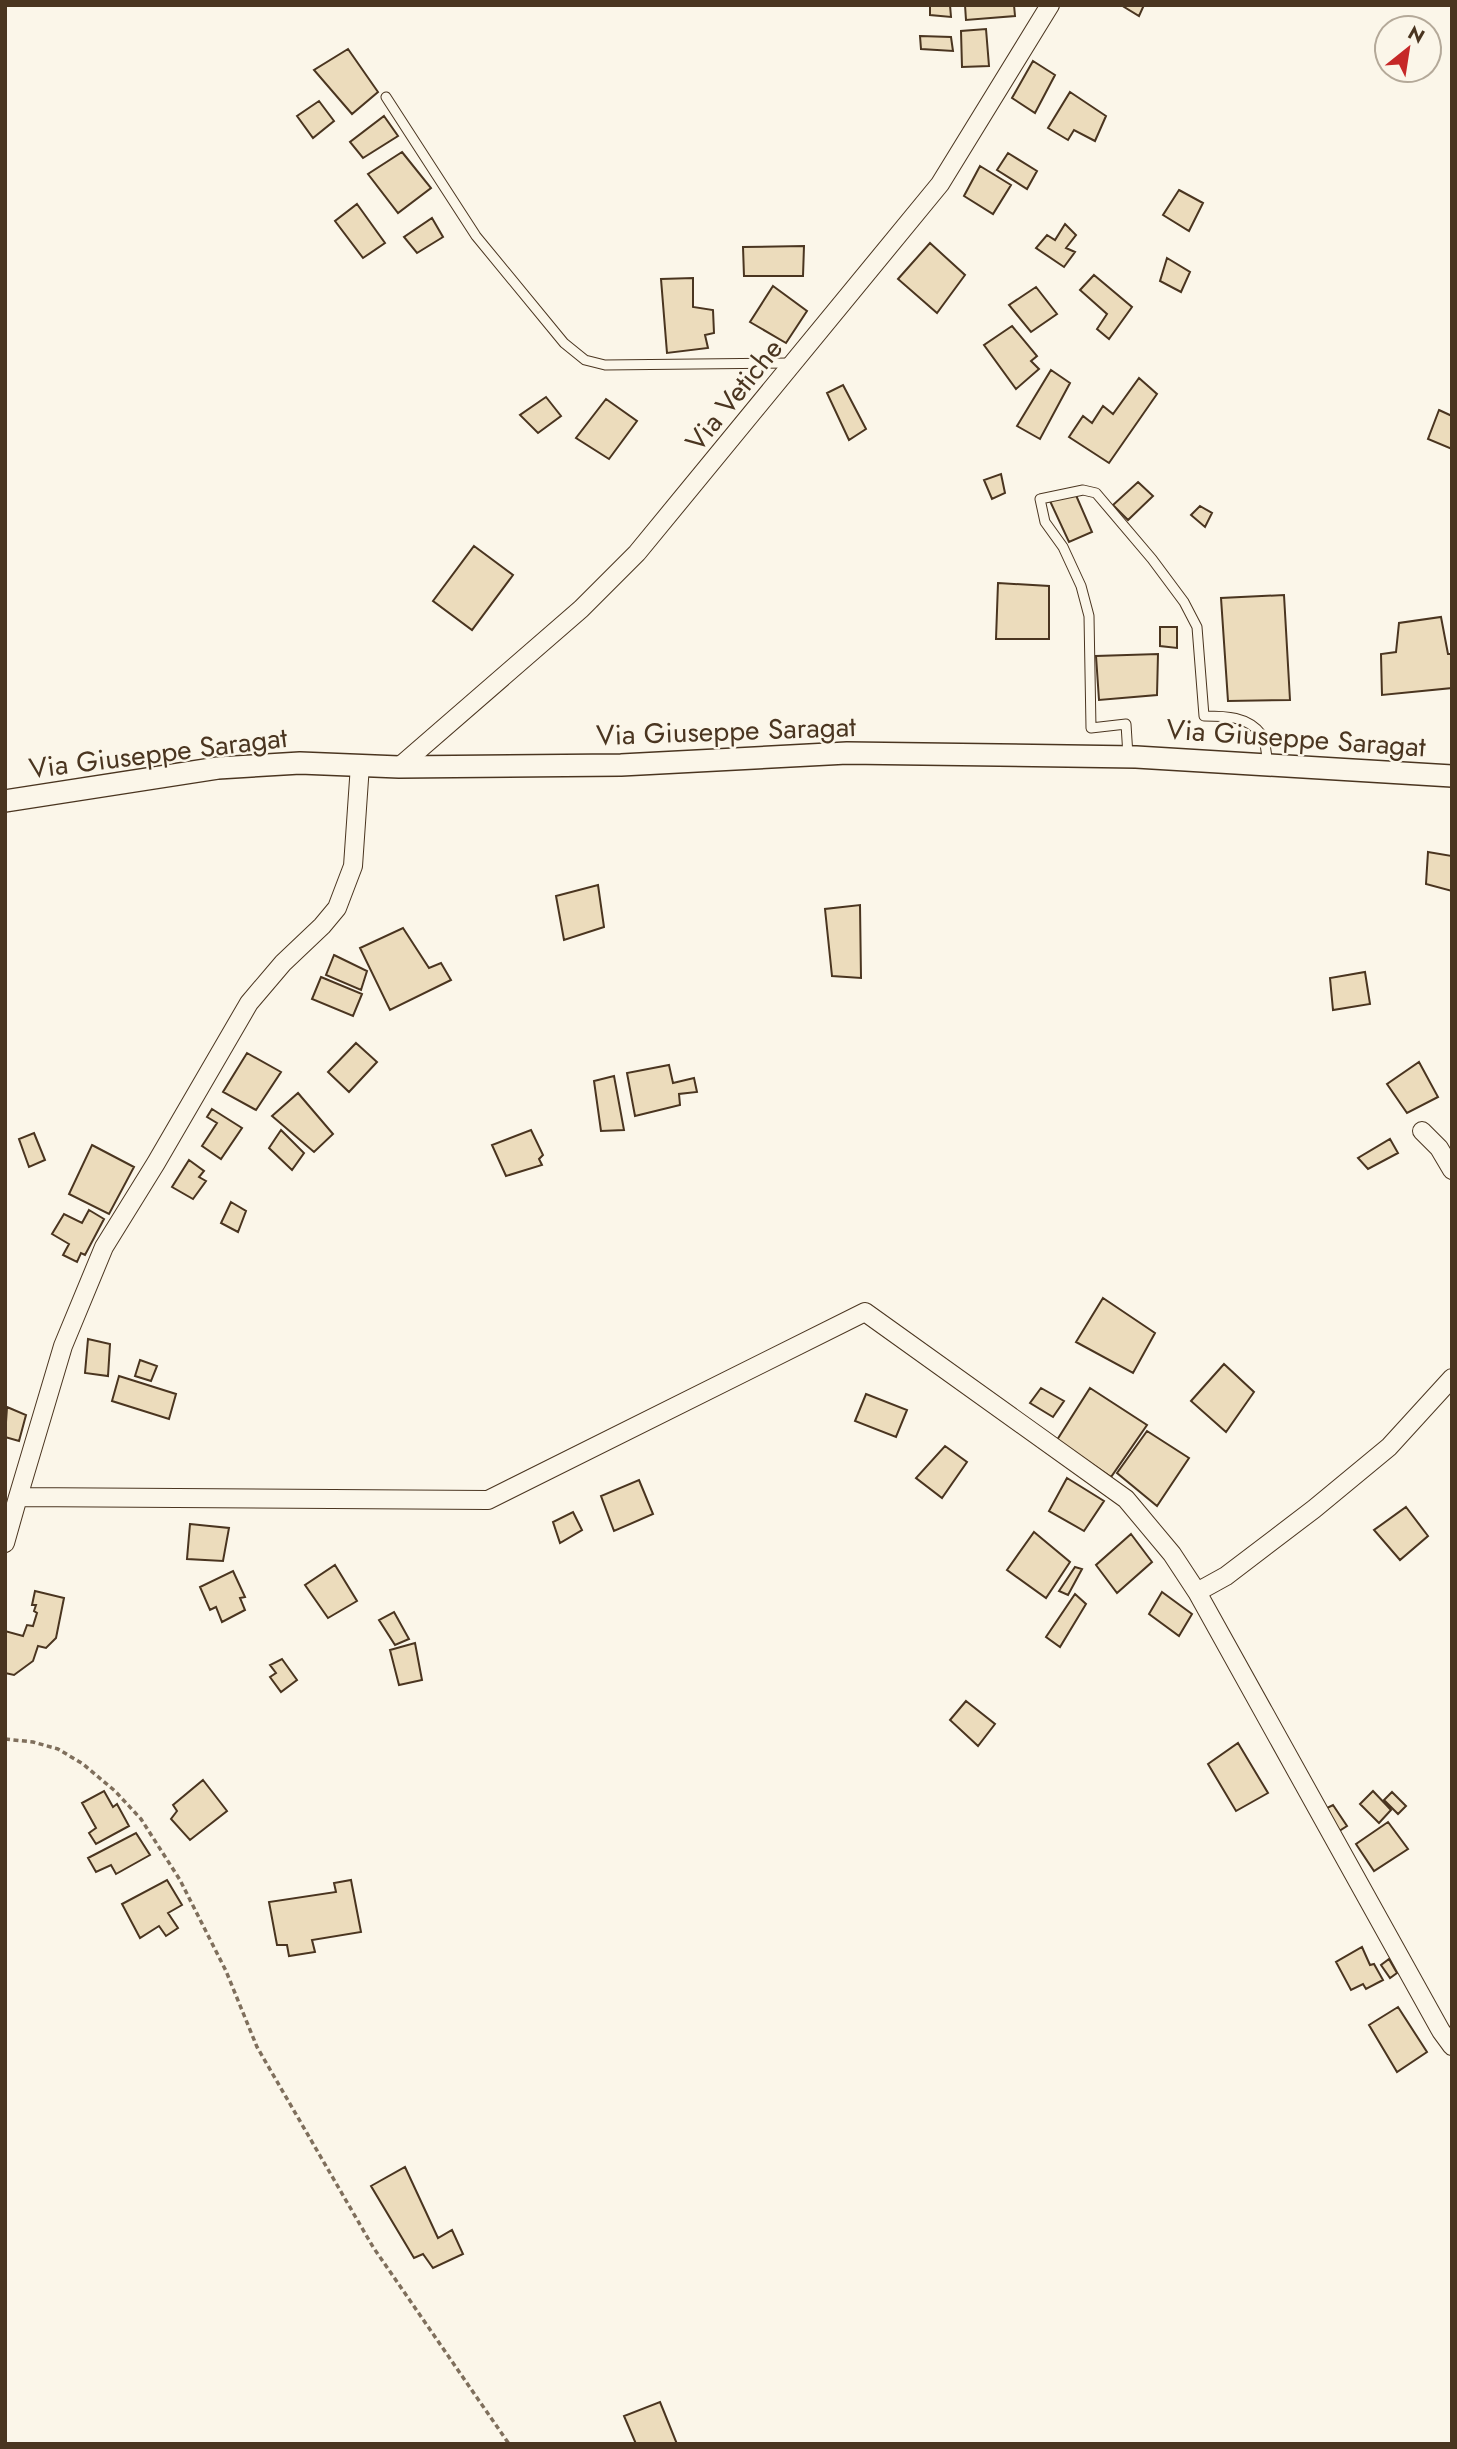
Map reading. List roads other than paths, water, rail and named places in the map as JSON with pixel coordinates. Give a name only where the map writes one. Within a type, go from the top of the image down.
[{"type":"street","name":"Via Vetiche","points":[[399,767],[581,609],[637,553],[940,184],[1049,5]]},
{"type":"street","name":"Via Giuseppe Saragat","points":[[5,801],[219,768],[300,763],[399,767],[621,765],[847,753],[1128,757],[1451,773]]},
{"type":"street","points":[[5,1543],[63,1346],[104,1247],[249,1003],[283,963],[337,908],[353,866],[360,765]]},
{"type":"street","points":[[1422,1131],[1439,1148],[1452,1170]]},
{"type":"street","points":[[18,1497],[488,1500],[865,1312],[1126,1499],[1172,1554],[1197,1592],[1440,2031],[1452,2046]]},
{"type":"street","points":[[1197,1592],[1226,1576],[1389,1447],[1452,1378]]},
{"type":"lane","points":[[386,97],[476,236],[564,343],[585,360],[605,365],[794,363]]},
{"type":"lane","points":[[1128,757],[1126,724],[1091,728],[1089,616],[1082,586],[1063,547],[1045,522],[1040,499],[1083,491],[1096,493],[1152,559],[1184,602],[1197,626],[1204,716],[1234,716],[1251,726],[1263,737],[1268,765]]}]
